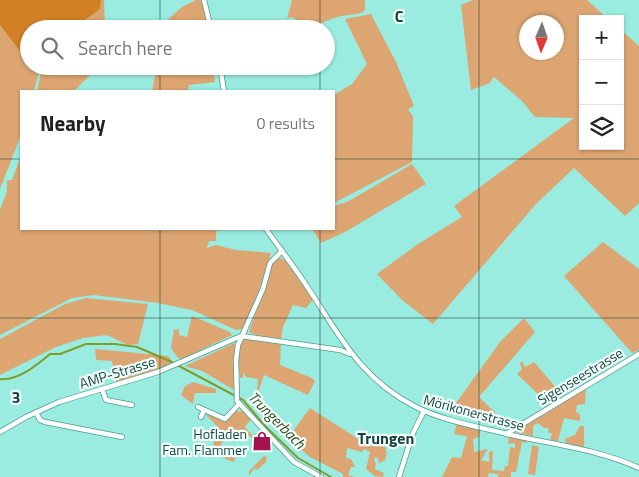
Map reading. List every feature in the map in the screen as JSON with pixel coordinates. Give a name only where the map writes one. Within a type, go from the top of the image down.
[{"type":"street","points":[[204,0],[209,20]]},
{"type":"street","points":[[221,75],[224,90]]},
{"type":"street","name":"Mörikonerstrasse","points":[[267,230],[351,355],[382,385],[424,411],[506,434],[571,447],[639,468]]},
{"type":"street","points":[[282,251],[270,263],[263,289],[246,330],[241,336],[236,360],[236,394],[238,403],[294,462],[321,477]]},
{"type":"street","points":[[241,336],[340,350],[351,355]]},
{"type":"street","name":"AMP-Strasse","points":[[0,432],[58,402],[158,372],[241,336]]},
{"type":"street","name":"Sigenseestrasse","points":[[506,434],[639,354]]},
{"type":"street","points":[[102,389],[106,400],[132,405]]},
{"type":"street","points":[[198,407],[225,419],[238,403]]},
{"type":"street","points":[[201,417],[204,410]]},
{"type":"street","points":[[399,477],[413,433],[424,411]]},
{"type":"street","points":[[36,412],[40,420],[45,422],[122,437]]},
{"type":"shaded area","points":[[0,0],[101,0],[100,9],[85,20],[20,20],[20,51],[0,25]]},
{"type":"shaded area","points":[[101,0],[104,0],[105,20],[86,20],[100,9]]},
{"type":"shaded area","points":[[196,0],[201,0],[207,20],[167,20],[182,7]]},
{"type":"shaded area","points":[[292,0],[365,0],[365,10],[359,14],[340,16],[329,20],[298,20],[291,17],[287,19]]},
{"type":"shaded area","points":[[473,0],[587,0],[604,15],[579,15],[579,150],[624,150],[624,33],[639,46],[639,203],[625,216],[574,168],[536,204],[433,324],[402,300],[377,274],[418,244],[462,217],[454,206],[574,118],[535,117],[522,101],[494,77],[490,83],[471,90],[461,5]]},
{"type":"shaded area","points":[[371,14],[396,62],[414,106],[408,109],[413,117],[412,162],[335,202],[335,94],[352,84],[367,64],[345,19]]},
{"type":"shaded area","points":[[0,25],[20,51],[20,75],[38,75],[34,90],[20,90],[20,138],[0,189]]},
{"type":"shaded area","points":[[41,75],[90,75],[75,90],[37,90]]},
{"type":"shaded area","points":[[155,75],[214,75],[215,82],[189,85],[188,90],[152,90]]},
{"type":"shaded area","points":[[20,159],[20,230],[222,230],[216,231],[216,241],[209,241],[207,248],[216,245],[236,250],[271,253],[259,291],[243,329],[236,330],[192,310],[158,303],[94,295],[72,298],[0,335],[0,210],[7,191],[7,180],[12,180]]},
{"type":"shaded area","points":[[412,164],[426,184],[345,232],[321,243],[313,230],[335,230],[335,206],[349,201]]},
{"type":"shaded area","points":[[603,242],[639,269],[639,350],[632,353],[564,276]]},
{"type":"shaded area","points":[[281,258],[285,260],[313,300],[306,308],[293,305],[283,327],[281,339],[259,336],[249,332],[274,260]]},
{"type":"shaded area","points":[[86,298],[148,304],[138,344],[128,345],[107,335],[83,338],[56,347],[0,375],[0,339],[65,304]]},
{"type":"shaded area","points":[[192,316],[230,332],[232,335],[182,359],[178,358],[171,348],[174,330],[179,329],[179,335],[187,337]]},
{"type":"shaded area","points":[[524,318],[535,332],[479,397],[513,430],[449,413],[500,342]]},
{"type":"shaded area","points":[[248,337],[281,342],[280,365],[315,381],[308,395],[264,375],[257,391],[258,379],[246,377],[243,373],[243,378],[240,378],[238,361],[242,340]]},
{"type":"shaded area","points":[[234,343],[236,348],[234,390],[202,371],[185,366]]},
{"type":"shaded area","points":[[95,349],[168,356],[174,364],[116,382],[112,361],[96,360]]},
{"type":"shaded area","points":[[522,361],[525,367],[534,362],[556,388],[548,394],[544,392],[538,394],[517,374],[522,369],[520,363]]},
{"type":"shaded area","points":[[193,382],[216,389],[216,393],[195,393],[193,404],[181,395],[185,386]]},
{"type":"shaded area","points":[[586,386],[585,404],[577,405],[576,412],[580,414],[580,421],[564,418],[558,441],[550,440],[552,434],[548,432],[549,428],[544,428],[538,423],[533,426],[533,436],[514,432],[517,428]]},
{"type":"shaded area","points":[[310,408],[371,447],[378,438],[386,453],[385,460],[379,463],[378,458],[375,457],[375,469],[384,473],[383,477],[375,476],[366,469],[370,452],[364,449],[362,452],[347,448],[346,458],[351,459],[355,467],[351,467],[348,475],[355,477],[343,477],[343,474],[310,457],[288,438]]},
{"type":"shaded area","points":[[236,410],[240,412],[241,410],[251,419],[245,427],[253,436],[260,431],[263,433],[255,440],[239,433],[206,441],[220,429],[205,414],[227,421]]},
{"type":"shaded area","points":[[457,423],[480,431],[479,437],[473,439],[474,452],[488,449],[481,460],[489,462],[489,452],[493,451],[492,470],[504,471],[505,466],[508,466],[510,447],[515,448],[515,443],[508,444],[509,436],[527,440],[526,443],[522,442],[516,472],[511,472],[511,477],[498,477],[498,474],[489,473],[488,477],[442,477],[452,457],[461,458],[467,436],[454,434]]},
{"type":"shaded area","points":[[580,426],[584,426],[584,447],[566,443],[565,439],[575,435]]},
{"type":"shaded area","points":[[221,438],[223,441],[219,450],[236,455],[234,462],[213,454],[214,441]]},
{"type":"shaded area","points":[[532,445],[539,447],[535,475],[528,474]]},
{"type":"shaded area","points":[[264,456],[267,457],[266,462],[257,470],[254,468],[249,476],[249,471]]},
{"type":"waterway","name":"Trungerbach","points":[[0,379],[20,375],[50,354],[60,354],[86,344],[115,344],[137,347],[172,362]]},
{"type":"waterway","name":"Trungerbach","points":[[179,366],[243,400],[265,426],[298,458],[331,477]]},
{"type":"place","name":"Hofladen Fam. Flammer","points":[[262,441]]},
{"type":"district","name":"Trungen","points":[[386,438]]}]
